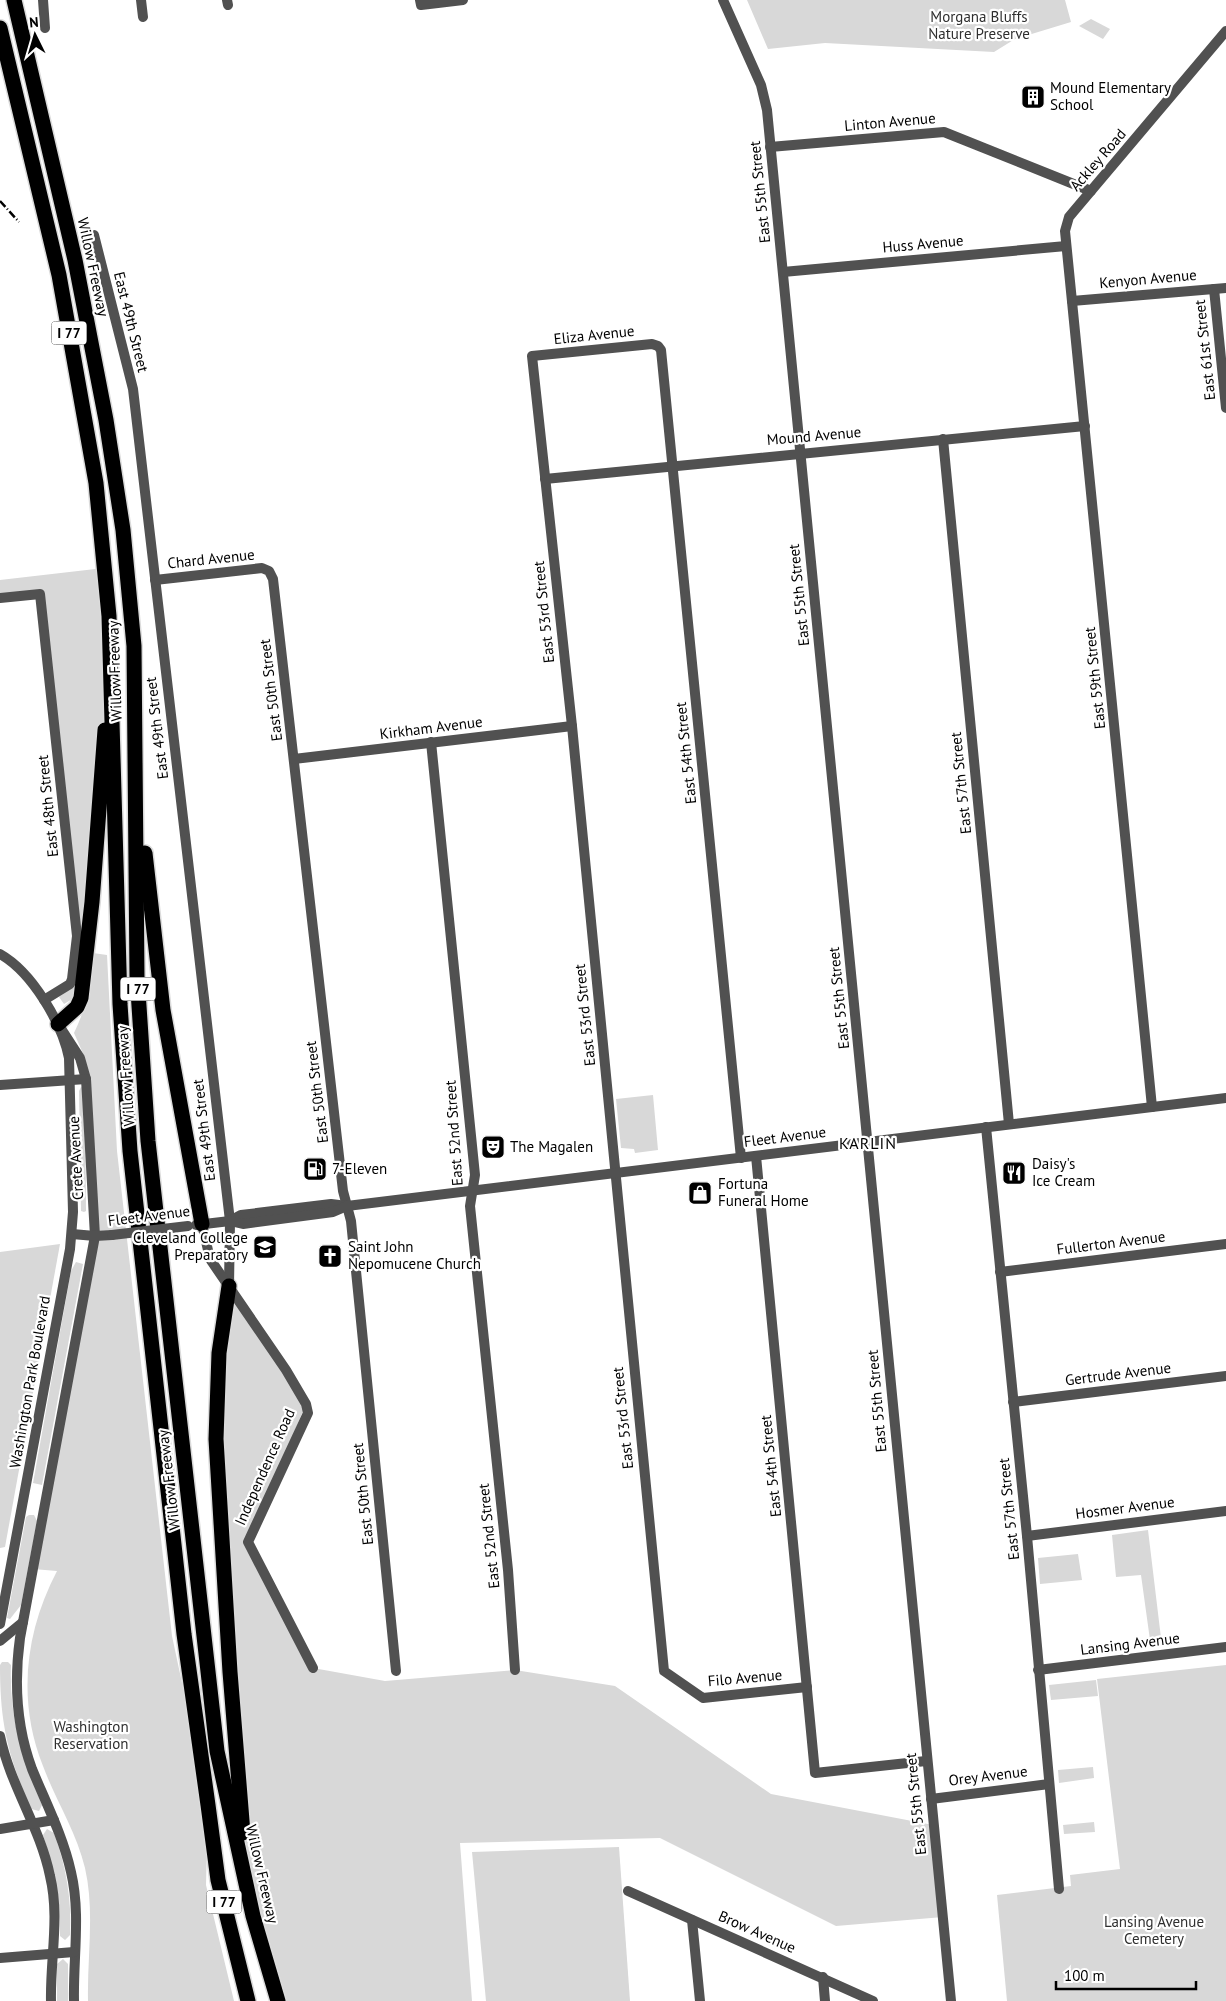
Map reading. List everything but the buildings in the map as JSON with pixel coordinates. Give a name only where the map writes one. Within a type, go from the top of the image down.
[{"type":"highway","name":"Willow Freeway","points":[[14,0],[75,260],[109,438],[123,530],[134,646],[137,976],[148,1141],[217,1751],[253,1916],[278,2001]]},
{"type":"highway","name":"Willow Freeway","points":[[0,28],[59,275],[96,483],[109,616],[109,676],[115,776],[120,1004],[130,1151],[184,1634],[218,1880],[247,1999]]},
{"type":"highway","points":[[58,1024],[77,1007],[81,998],[91,919],[109,676]]},
{"type":"highway","points":[[135,772],[162,1010],[195,1225]]},
{"type":"highway","points":[[229,1286],[219,1353],[216,1439],[240,1806],[253,1916]]},
{"type":"street","points":[[43,0],[45,28]]},
{"type":"street","points":[[141,0],[143,18]]},
{"type":"street","points":[[421,2],[464,0]]},
{"type":"street","name":"East 55th Street","points":[[723,0],[761,86],[767,110],[950,2001]]},
{"type":"street","name":"Ackley Road","points":[[1066,246],[1065,231],[1069,217],[1226,31]]},
{"type":"street","name":"Linton Avenue","points":[[770,147],[944,132],[1091,191]]},
{"type":"street","name":"East 49th Street","points":[[94,235],[133,389],[230,1221]]},
{"type":"street","name":"Huss Avenue","points":[[783,272],[1066,246]]},
{"type":"street","name":"East 59th Street","points":[[1066,246],[1152,1107]]},
{"type":"street","name":"Kenyon Avenue","points":[[1072,302],[1226,288]]},
{"type":"street","name":"East 61st Street","points":[[1214,289],[1226,408]]},
{"type":"street","name":"Eliza Avenue","points":[[532,356],[652,344],[658,346]]},
{"type":"street","name":"East 54th Street","points":[[658,346],[661,350],[673,466],[741,1158]]},
{"type":"street","name":"East 53rd Street","points":[[532,356],[572,726],[614,1174],[664,1671]]},
{"type":"street","name":"Mound Avenue","points":[[545,479],[800,452],[1085,426]]},
{"type":"street","name":"East 57th Street","points":[[943,439],[1009,1124]]},
{"type":"street","name":"Chard Avenue","points":[[155,580],[262,568],[269,571]]},
{"type":"street","name":"East 50th Street","points":[[269,571],[273,579],[343,1191],[352,1221],[396,1671]]},
{"type":"street","name":"East 48th Street","points":[[0,598],[40,594],[77,936],[70,984],[44,1000]]},
{"type":"street","name":"Kirkham Avenue","points":[[294,759],[572,726]]},
{"type":"street","name":"East 52nd Street","points":[[431,742],[474,1166],[470,1206],[508,1570],[515,1670]]},
{"type":"street","points":[[0,954],[19,968],[44,1000],[80,1058],[86,1079],[0,1085]]},
{"type":"street","points":[[58,1024],[66,1042],[70,1079]]},
{"type":"street","name":"Crete Avenue","points":[[70,1079],[72,1234]]},
{"type":"street","name":"Crete Avenue","points":[[86,1079],[95,1236]]},
{"type":"street","name":"Fleet Avenue","points":[[72,1234],[112,1235],[230,1221],[241,1215],[331,1204],[348,1206],[1226,1098]]},
{"type":"street","name":"East 57th Street","points":[[986,1127],[1027,1536],[1058,1889]]},
{"type":"street","name":"East 54th Street","points":[[756,1156],[815,1773],[926,1761]]},
{"type":"street","points":[[229,1286],[230,1221]]},
{"type":"street","name":"Independence Road","points":[[195,1225],[210,1258],[306,1404],[308,1413],[248,1542],[273,1587],[313,1668]]},
{"type":"street","name":"Washington Park Boulevard","points":[[0,1624],[72,1234]]},
{"type":"street","points":[[74,2001],[76,1924],[74,1887],[68,1859],[32,1768],[20,1725],[17,1672],[23,1622],[95,1236]]},
{"type":"street","name":"Fullerton Avenue","points":[[1000,1272],[1226,1244]]},
{"type":"street","name":"Gertrude Avenue","points":[[1013,1402],[1226,1376]]},
{"type":"street","name":"Hosmer Avenue","points":[[1027,1536],[1226,1511]]},
{"type":"street","points":[[0,1641],[23,1622]]},
{"type":"street","name":"Lansing Avenue","points":[[1038,1670],[1226,1648]]},
{"type":"street","name":"Filo Avenue","points":[[664,1671],[703,1698],[807,1687]]},
{"type":"street","points":[[0,1736],[14,1783],[42,1849],[52,1885],[55,1918],[51,2001]]},
{"type":"street","points":[[0,1772],[14,1783]]},
{"type":"street","name":"Orey Avenue","points":[[931,1799],[1049,1784]]},
{"type":"street","points":[[0,1829],[54,1820]]},
{"type":"street","name":"Brow Avenue","points":[[628,1891],[873,2001]]},
{"type":"street","points":[[692,1920],[700,2001]]},
{"type":"street","points":[[0,1958],[74,1952]]},
{"type":"street","points":[[823,1977],[825,2001]]},
{"type":"green space","name":"Morgana Bluffs Nature Preserve","points":[[747,0],[1065,0],[1071,22],[1015,39],[994,52],[825,43],[768,49]]},
{"type":"green space","points":[[1091,19],[1110,29],[1103,39],[1079,26]]},
{"type":"green space","points":[[104,568],[109,676],[89,936],[77,936],[40,594],[0,598],[0,580]]},
{"type":"green space","name":"Washington Reservation","points":[[93,953],[107,955],[117,1151],[172,1636],[208,1805],[206,1885],[234,2001],[88,2001],[90,1901],[85,1868],[76,1841],[43,1766],[30,1717],[28,1667],[32,1642],[46,1594],[57,1571],[33,1569],[93,1253],[82,1064],[85,1058],[74,1033],[88,994]]},
{"type":"green space","points":[[77,983],[74,998],[64,1004],[59,997]]},
{"type":"green space","points":[[81,1087],[85,1088],[86,1211],[84,1212],[81,1211],[79,1091]]},
{"type":"green space","points":[[653,1095],[658,1150],[635,1153],[634,1149],[621,1148],[616,1099]]},
{"type":"green space","points":[[60,1244],[5,1547],[0,1548],[0,1252]]},
{"type":"green space","points":[[76,1262],[83,1264],[42,1485],[33,1483],[71,1271]]},
{"type":"green space","points":[[229,1286],[306,1404],[250,1536],[313,1668],[385,1681],[515,1670],[615,1686],[771,1794],[933,1825],[943,1917],[836,1926],[660,1838],[460,1843],[472,2001],[278,2001],[253,1916],[240,1806],[216,1439]]},
{"type":"green space","points":[[34,1515],[37,1521],[21,1605],[10,1619],[7,1618],[26,1517]]},
{"type":"green space","points":[[1148,1530],[1161,1638],[1150,1640],[1141,1575],[1116,1577],[1112,1535]]},
{"type":"green space","points":[[1078,1554],[1082,1580],[1040,1584],[1038,1558]]},
{"type":"green space","points":[[2,1662],[8,1662],[11,1665],[12,1702],[18,1737],[28,1770],[42,1805],[39,1811],[31,1809],[11,1756],[4,1723],[0,1686],[0,1665]]},
{"type":"green space","name":"Lansing Avenue Cemetery","points":[[1226,1665],[1226,2001],[1007,2001],[997,1895],[1071,1886],[1070,1875],[1120,1869],[1097,1679]]},
{"type":"green space","points":[[1096,1680],[1098,1696],[1051,1700],[1049,1685]]},
{"type":"green space","points":[[1093,1767],[1094,1778],[1059,1783],[1058,1770]]},
{"type":"green space","points":[[1094,1822],[1095,1832],[1064,1834],[1063,1825]]},
{"type":"green space","points":[[47,1829],[54,1833],[67,1883],[70,1935],[65,1940],[60,1936],[56,1885],[43,1835]]},
{"type":"green space","points":[[619,1847],[630,2001],[486,2001],[472,1852]]},
{"type":"green space","points":[[63,1959],[68,1964],[68,2001],[57,2001],[57,1964]]},
{"type":"railway","points":[[0,201],[19,222]]},
{"type":"place","name":"Mound Elementary School","points":[[1033,97]]},
{"type":"place","name":"The Magalen","points":[[493,1147]]},
{"type":"place","name":"7-Eleven","points":[[315,1169]]},
{"type":"place","name":"Daisy's Ice Cream","points":[[1014,1173]]},
{"type":"place","name":"Fortuna Funeral Home","points":[[700,1193]]},
{"type":"place","name":"Cleveland College Preparatory","points":[[265,1247]]},
{"type":"place","name":"Saint John Nepomucene Church","points":[[330,1256]]},
{"type":"district","name":"KARLIN","points":[[868,1143]]}]
